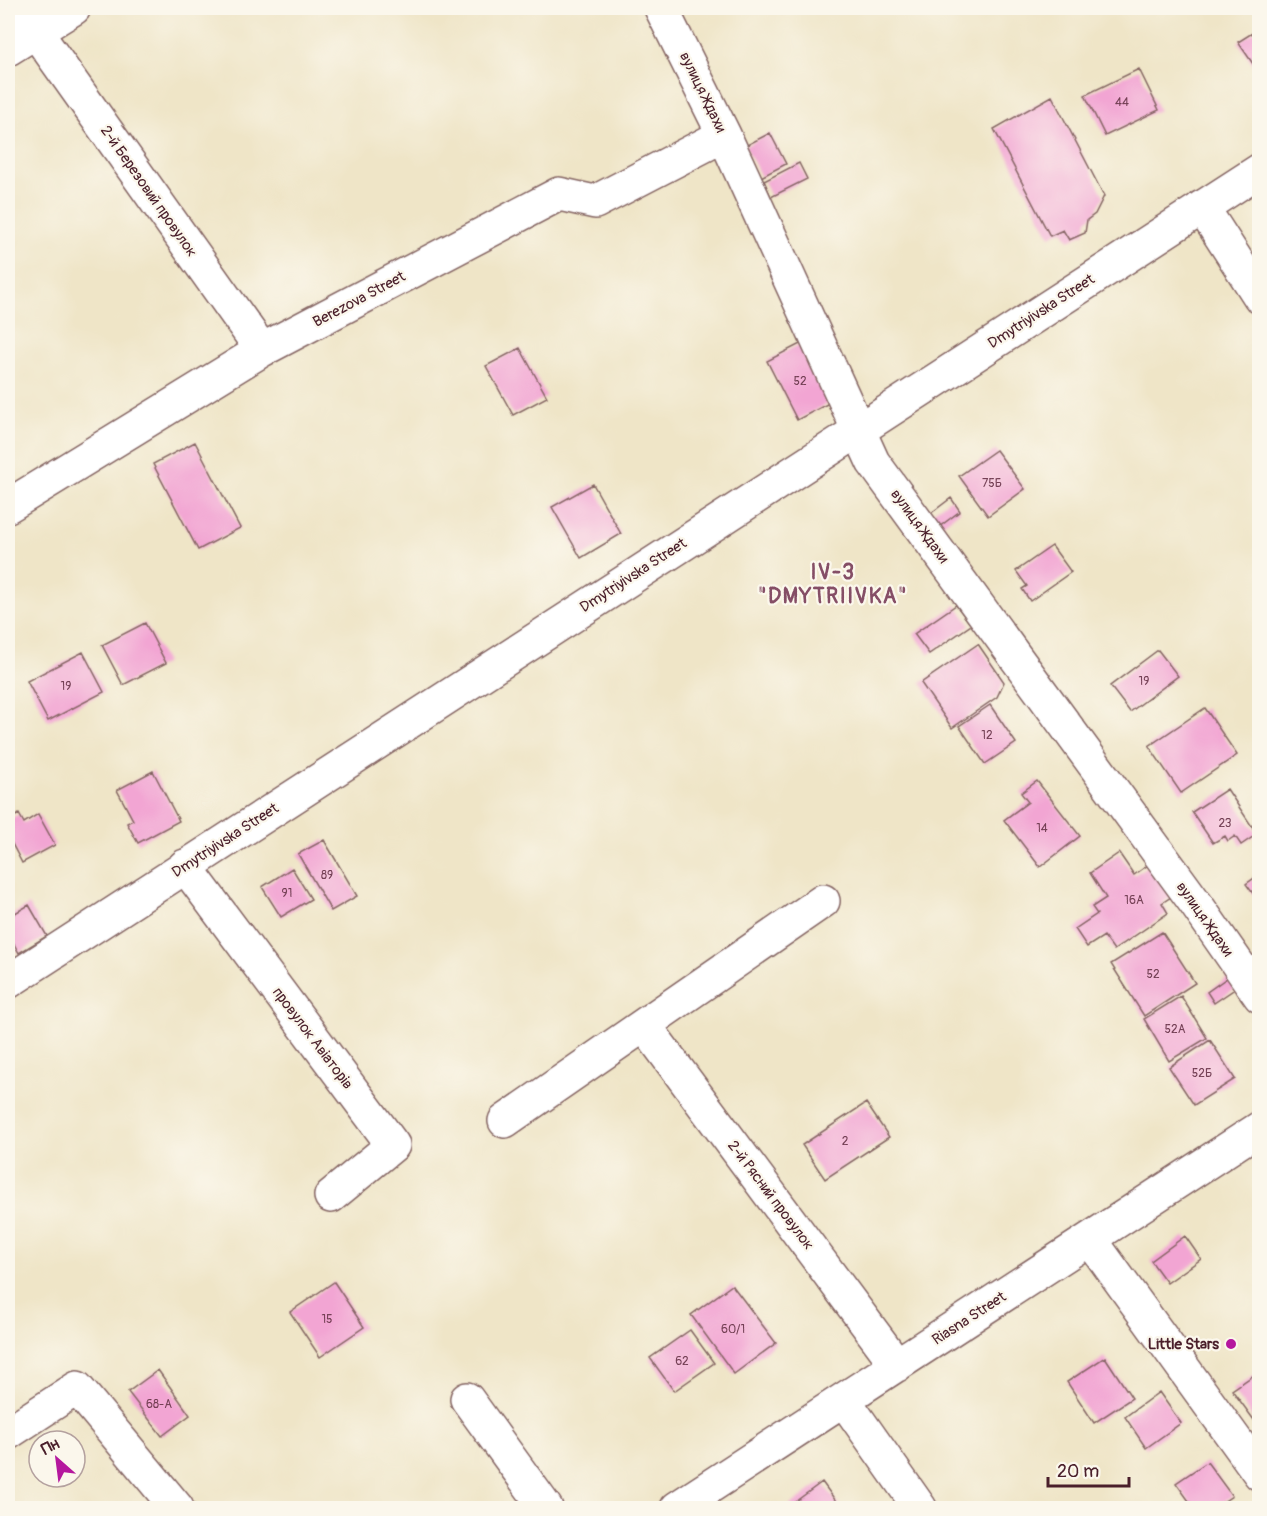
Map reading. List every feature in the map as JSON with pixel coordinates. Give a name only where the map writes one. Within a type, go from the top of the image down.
[{"type":"street","name":"2-й Березовий провулок","points":[[14,8],[36,32],[262,350]]},
{"type":"street","points":[[8,49],[74,8]]},
{"type":"street","name":"вулиця Ждахи","points":[[661,8],[724,135],[873,462],[1260,996]]},
{"type":"street","name":"Berezova Street","points":[[8,506],[262,350],[559,194],[595,202],[724,135]]},
{"type":"street","name":"Dmytriyivska Street","points":[[8,982],[1260,170]]},
{"type":"street","points":[[1202,207],[1260,297]]},
{"type":"street","name":"провулок Авіаторів","points":[[185,866],[393,1145],[331,1196]]},
{"type":"street","points":[[505,1121],[823,901]]},
{"type":"street","name":"2-й Рясний провулок","points":[[645,1026],[897,1365]]},
{"type":"street","name":"Riasna Street","points":[[678,1509],[1260,1128]]},
{"type":"street","points":[[1090,1239],[1260,1474]]},
{"type":"street","points":[[8,1433],[77,1388],[177,1509]]},
{"type":"street","points":[[467,1399],[546,1509]]},
{"type":"street","points":[[844,1400],[920,1509]]},
{"type":"building","points":[[1260,28],[1260,74],[1238,42]]},
{"type":"building","points":[[1139,69],[1159,110],[1105,136],[1085,95]]},
{"type":"building","points":[[1052,96],[1104,196],[1095,214],[1087,220],[1085,233],[1069,240],[1063,230],[1050,236],[994,129]]},
{"type":"building","points":[[770,133],[786,164],[761,177],[745,146]]},
{"type":"building","points":[[799,163],[807,179],[771,197],[764,181]]},
{"type":"building","points":[[802,343],[833,401],[797,420],[767,361]]},
{"type":"building","points":[[520,348],[547,397],[513,415],[486,366]]},
{"type":"building","points":[[195,442],[240,528],[198,550],[153,464]]},
{"type":"building","points":[[996,450],[1025,489],[988,516],[959,476]]},
{"type":"building","points":[[593,484],[621,534],[581,558],[552,507]]},
{"type":"building","points":[[951,498],[960,511],[939,527],[930,514]]},
{"type":"building","points":[[1052,546],[1071,572],[1030,601],[1022,589],[1027,586],[1016,571]]},
{"type":"building","points":[[956,605],[971,625],[929,654],[914,634]]},
{"type":"building","points":[[145,623],[166,663],[123,685],[102,645]]},
{"type":"building","points":[[978,644],[1004,682],[997,697],[952,728],[921,683]]},
{"type":"building","points":[[1158,650],[1178,676],[1130,712],[1110,686]]},
{"type":"building","points":[[83,652],[104,692],[48,721],[27,681]]},
{"type":"building","points":[[990,705],[1016,743],[985,764],[959,726]]},
{"type":"building","points":[[1205,708],[1237,755],[1181,793],[1149,746]]},
{"type":"building","points":[[153,771],[179,821],[138,843],[127,823],[133,820],[117,790]]},
{"type":"building","points":[[1037,781],[1080,836],[1040,867],[1004,820],[1028,802],[1021,793]]},
{"type":"building","points":[[1227,789],[1257,834],[1241,845],[1235,836],[1228,841],[1225,836],[1213,843],[1192,812]]},
{"type":"building","points":[[19,814],[24,823],[38,814],[55,845],[22,863],[8,836],[8,820]]},
{"type":"building","points":[[324,840],[357,896],[331,911],[298,854]]},
{"type":"building","points":[[1119,853],[1134,875],[1151,863],[1174,895],[1162,903],[1168,913],[1114,950],[1104,936],[1087,947],[1075,929],[1097,914],[1092,907],[1106,898],[1090,873]]},
{"type":"building","points":[[292,868],[311,899],[281,917],[262,887]]},
{"type":"building","points":[[1260,874],[1260,903],[1246,884]]},
{"type":"building","points":[[29,905],[47,936],[19,953],[8,933],[8,917]]},
{"type":"building","points":[[1162,932],[1195,983],[1144,1016],[1111,964]]},
{"type":"building","points":[[1231,975],[1239,986],[1214,1003],[1207,992]]},
{"type":"building","points":[[1181,996],[1207,1038],[1169,1061],[1144,1019]]},
{"type":"building","points":[[1210,1040],[1235,1079],[1194,1105],[1169,1067]]},
{"type":"building","points":[[866,1103],[889,1137],[825,1179],[802,1145]]},
{"type":"building","points":[[1185,1236],[1201,1259],[1167,1283],[1151,1261]]},
{"type":"building","points":[[334,1282],[364,1327],[320,1357],[290,1312]]},
{"type":"building","points":[[732,1285],[776,1343],[734,1374],[691,1315]]},
{"type":"building","points":[[690,1330],[714,1363],[674,1391],[650,1358]]},
{"type":"building","points":[[1105,1357],[1132,1398],[1094,1423],[1067,1382]]},
{"type":"building","points":[[158,1370],[190,1415],[162,1436],[128,1392]]},
{"type":"building","points":[[1260,1371],[1260,1416],[1254,1420],[1232,1390]]},
{"type":"building","points":[[1159,1392],[1181,1423],[1146,1448],[1125,1417]]},
{"type":"building","points":[[1207,1462],[1232,1496],[1214,1508],[1194,1508],[1176,1483]]},
{"type":"building","points":[[822,1482],[841,1508],[788,1507]]},
{"type":"place","name":"Little Stars","points":[[1231,1344]]},
{"type":"district","name":"IV-3 \"DMYTRIIVKA\"","points":[[833,584]]}]
